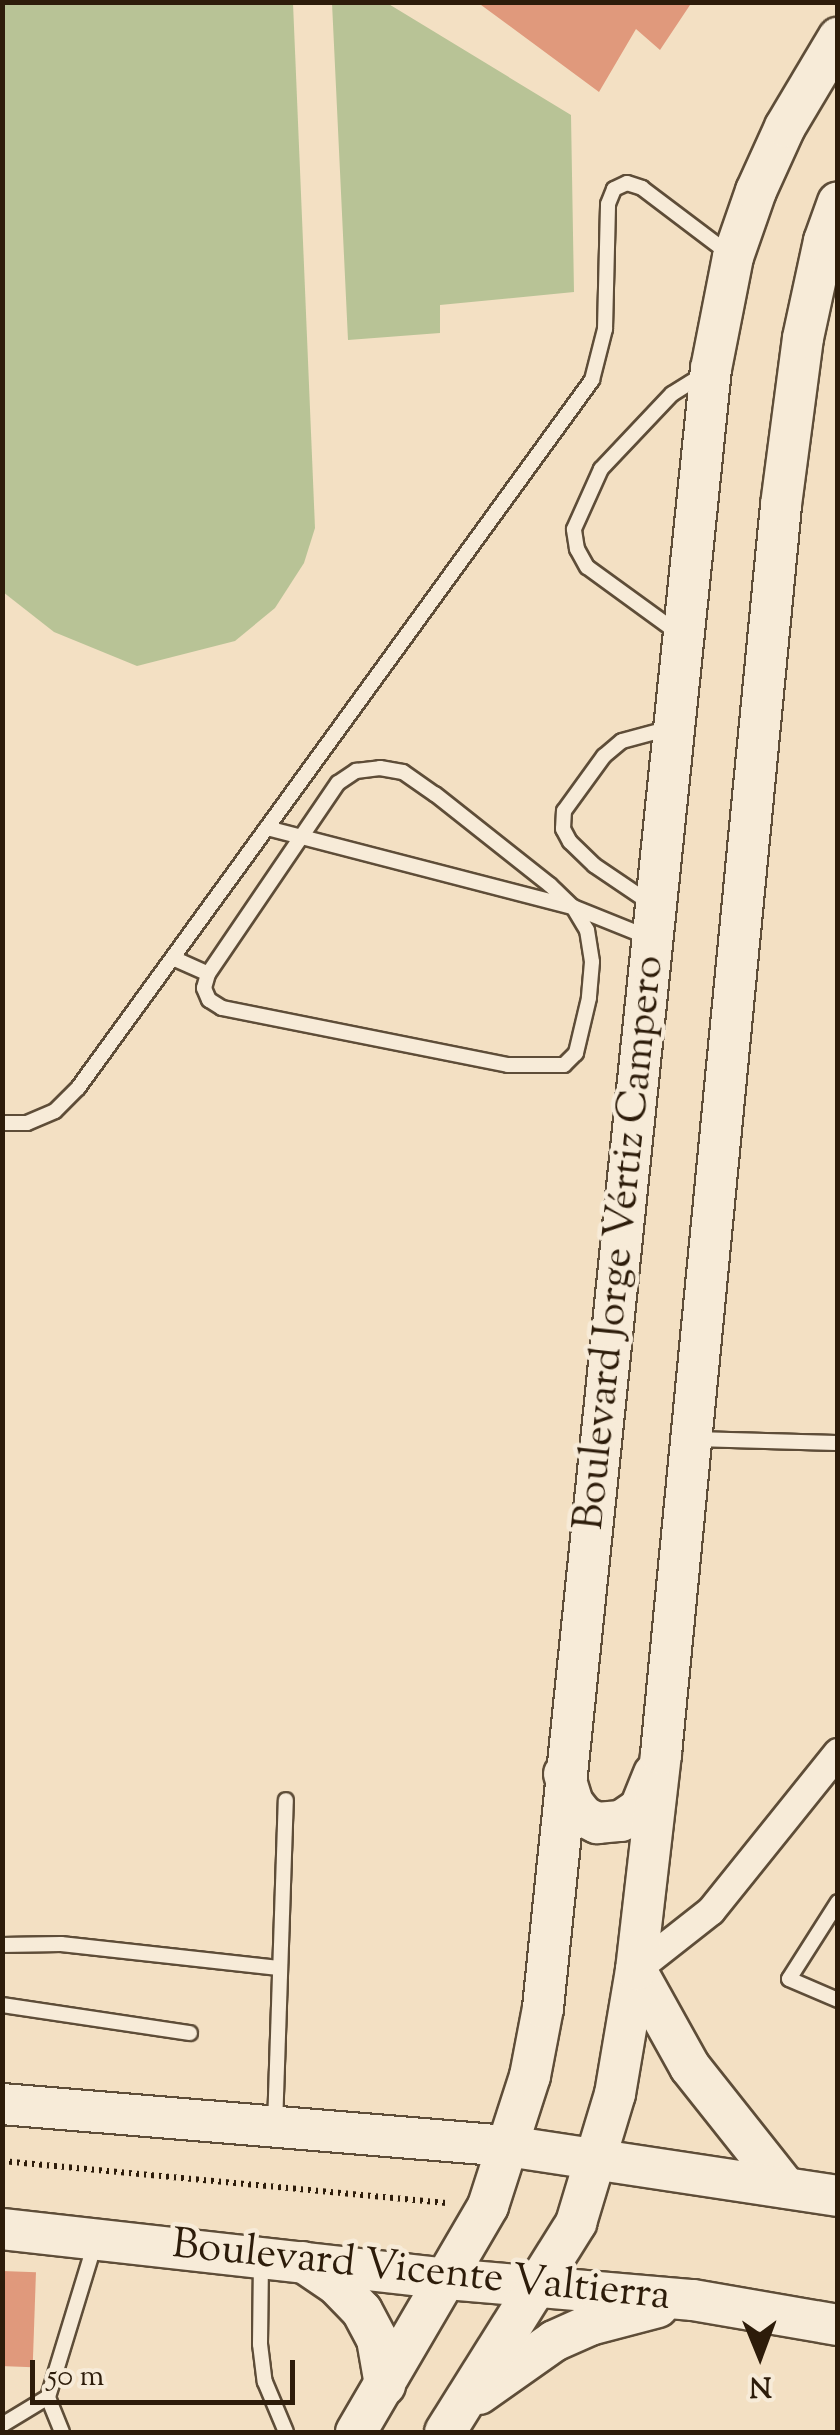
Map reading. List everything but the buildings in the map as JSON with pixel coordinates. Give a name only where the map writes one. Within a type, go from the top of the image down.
[{"type":"main road","name":"Boulevard Jorge Vértiz Campero","points":[[356,2432],[488,2206],[530,2076],[543,2008],[711,369],[732,257],[785,128],[838,38]]},
{"type":"main road","name":"Boulevard Jorge Vértiz Campero","points":[[452,2420],[576,2223],[599,2156],[636,1970],[661,1754],[780,505],[803,338],[824,240],[838,202]]},
{"type":"main road","points":[[564,1774],[583,1816],[597,1823],[620,1822],[640,1808],[661,1754]]},
{"type":"main road","points":[[636,1970],[690,2066],[786,2188]]},
{"type":"main road","points":[[2,2104],[599,2156],[838,2196]]},
{"type":"main road","name":"Boulevard Vicente Valtierra","points":[[2,2228],[280,2257],[447,2280],[693,2300],[838,2325]]},
{"type":"main road","points":[[280,2257],[336,2284],[362,2311],[378,2339],[386,2386]]},
{"type":"main road","points":[[452,2420],[554,2340],[636,2311],[693,2300]]},
{"type":"street","points":[[636,1970],[710,1911],[838,1752]]},
{"type":"lane","points":[[2,1124],[27,1123],[55,1111],[175,959],[592,380],[605,329],[608,204],[614,189],[627,183],[642,188],[732,257]]},
{"type":"lane","points":[[686,639],[586,567],[577,550],[574,529],[602,470],[623,444],[672,394],[711,369]]},
{"type":"lane","points":[[654,922],[570,842],[564,829],[564,811],[604,756],[622,741],[676,727]]},
{"type":"lane","points":[[380,768],[403,772],[572,907],[587,930],[592,962],[576,1053],[564,1065],[508,1065],[222,1008],[209,1000],[204,988],[208,974],[300,838],[338,784],[356,771],[380,768]]},
{"type":"lane","points":[[266,828],[572,907],[654,922]]},
{"type":"lane","points":[[175,959],[208,974]]},
{"type":"lane","points":[[691,1439],[838,1443]]},
{"type":"lane","points":[[275,2126],[286,1800]]},
{"type":"lane","points":[[838,1902],[789,1979],[838,2000]]},
{"type":"lane","points":[[2,1946],[61,1944],[279,1968]]},
{"type":"lane","points":[[2,2005],[190,2034]]},
{"type":"lane","points":[[62,2432],[48,2397],[96,2240]]},
{"type":"lane","points":[[280,2257],[260,2344],[266,2382],[286,2432]]},
{"type":"lane","points":[[2,2425],[48,2397]]},
{"type":"path","name":"Boulevard Vicente Valtierra","points":[[2,2162],[488,2206]]},
{"type":"green space","points":[[2,3],[293,3],[315,528],[304,563],[275,608],[235,641],[137,666],[54,632],[3,592]]},
{"type":"green space","points":[[332,3],[387,3],[571,115],[574,292],[440,305],[440,333],[348,340]]}]
